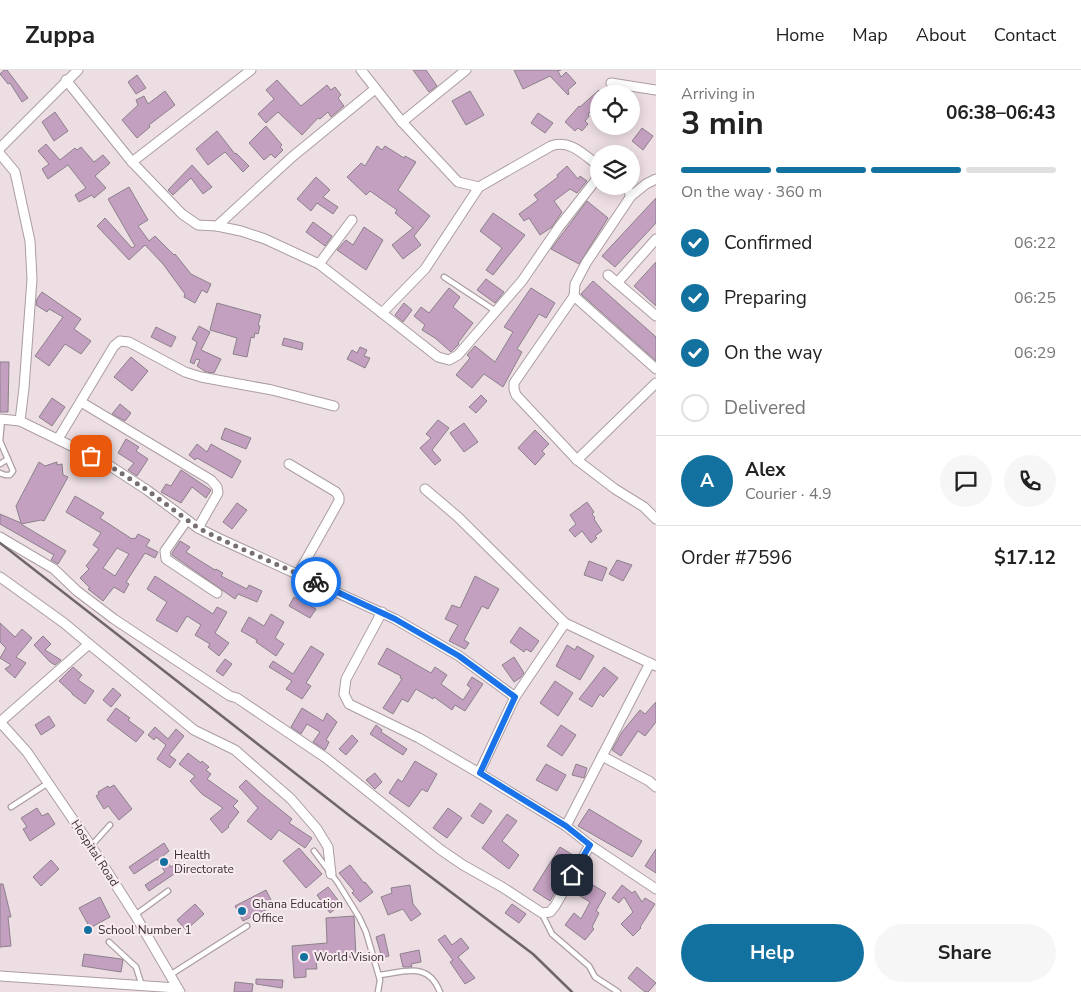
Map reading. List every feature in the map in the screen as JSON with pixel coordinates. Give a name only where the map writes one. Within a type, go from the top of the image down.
[{"type":"street","points":[[0,148],[78,70]]},
{"type":"street","points":[[132,162],[250,70]]},
{"type":"street","points":[[361,70],[402,122],[458,182],[479,187]]},
{"type":"street","points":[[402,122],[464,71]]},
{"type":"street","points":[[66,80],[132,162],[182,214],[198,225],[217,226],[265,239],[319,264],[438,356],[449,360],[458,355],[497,312],[590,187]]},
{"type":"street","points":[[611,83],[656,90]]},
{"type":"street","points":[[217,226],[292,158],[375,89]]},
{"type":"street","points":[[382,313],[425,269],[479,187],[551,146],[560,143],[571,146],[590,160]]},
{"type":"street","points":[[0,154],[15,172],[30,241],[32,279],[20,421]]},
{"type":"street","points":[[655,177],[631,196],[586,263],[575,284],[574,296],[514,383],[514,389],[516,395],[577,460],[615,489],[644,507],[656,519]]},
{"type":"street","points":[[319,264],[352,220]]},
{"type":"street","points":[[617,283],[656,239]]},
{"type":"street","points":[[608,275],[656,316]]},
{"type":"street","points":[[574,296],[656,368]]},
{"type":"street","points":[[58,439],[114,346],[120,341],[129,342],[185,372],[272,390],[334,406]]},
{"type":"street","points":[[577,460],[656,382]]},
{"type":"street","points":[[81,402],[211,480],[217,487],[218,493],[198,528]]},
{"type":"street","points":[[1,419],[20,421],[104,462],[147,490],[198,528],[382,612],[459,656],[515,697]]},
{"type":"street","points":[[289,464],[336,492],[339,496],[339,501],[298,574]]},
{"type":"street","points":[[425,490],[458,517],[565,623],[653,664],[566,826]]},
{"type":"street","points":[[188,520],[165,551],[166,559],[217,593]]},
{"type":"street","points":[[0,537],[54,569],[77,591],[169,657],[230,696],[237,698],[326,758],[441,850],[542,913],[550,912],[555,906],[590,845]]},
{"type":"street","points":[[0,577],[64,623],[194,730],[235,750],[291,799],[317,829],[328,847],[331,874]]},
{"type":"street","points":[[382,612],[346,679],[344,694],[349,704],[420,738],[480,773],[566,826],[590,845],[656,889]]},
{"type":"street","points":[[480,773],[515,697],[565,623]]},
{"type":"street","points":[[0,722],[89,644]]},
{"type":"street","name":"Hospital Road","points":[[0,722],[27,752],[92,846],[135,915],[178,990]]},
{"type":"street","points":[[602,756],[650,781],[656,787]]},
{"type":"street","points":[[0,976],[178,990]]},
{"type":"lane","points":[[444,277],[497,312]]},
{"type":"lane","points":[[0,473],[10,475],[13,471],[0,441],[1,419]]},
{"type":"lane","points":[[0,464],[8,460]]},
{"type":"lane","points":[[11,807],[49,782]]},
{"type":"lane","points":[[92,846],[110,825]]},
{"type":"lane","points":[[314,851],[331,874],[362,924],[379,975],[380,986],[378,992]]},
{"type":"lane","points":[[135,915],[168,891]]},
{"type":"lane","points":[[542,913],[552,934],[589,966],[595,977],[618,992]]},
{"type":"lane","points":[[170,975],[246,926]]},
{"type":"lane","points":[[109,942],[136,966],[142,986]]},
{"type":"lane","points":[[379,975],[417,970],[426,972],[434,978],[440,992]]},
{"type":"building","points":[[7,70],[28,98],[22,102],[10,83],[8,84],[0,74]]},
{"type":"building","points":[[413,70],[426,70],[437,86],[429,92]]},
{"type":"building","points":[[514,70],[561,70],[558,71],[561,77],[566,72],[576,83],[568,90],[568,95],[550,76],[523,89]]},
{"type":"building","points":[[137,75],[146,88],[136,94],[128,82]]},
{"type":"building","points":[[277,80],[301,106],[327,85],[331,90],[335,87],[341,95],[338,98],[344,106],[331,117],[328,112],[320,119],[318,118],[302,135],[278,112],[266,123],[258,114],[274,99],[266,90]]},
{"type":"building","points":[[165,91],[175,105],[149,125],[150,127],[137,138],[122,120],[138,105],[136,100],[144,96],[148,104]]},
{"type":"building","points":[[470,91],[484,115],[466,125],[452,101]]},
{"type":"building","points":[[590,98],[590,112],[585,121],[588,124],[582,131],[578,128],[575,131],[565,122]]},
{"type":"building","points":[[55,112],[68,131],[54,141],[42,122]]},
{"type":"building","points":[[538,113],[553,123],[545,133],[531,123]]},
{"type":"building","points":[[266,126],[282,145],[280,147],[283,150],[275,158],[271,154],[264,160],[249,143]]},
{"type":"building","points":[[642,128],[653,136],[643,150],[640,145],[632,141],[637,135],[640,135]]},
{"type":"building","points":[[217,131],[235,154],[249,166],[243,172],[225,152],[208,165],[196,149]]},
{"type":"building","points":[[46,144],[60,160],[75,148],[77,150],[81,147],[94,162],[103,155],[110,163],[95,176],[106,188],[94,198],[92,195],[79,202],[75,195],[86,188],[68,165],[48,179],[42,169],[49,164],[38,151]]},
{"type":"building","points":[[377,146],[382,150],[385,146],[404,158],[405,156],[416,162],[398,190],[430,216],[414,236],[421,245],[403,259],[392,245],[413,228],[395,213],[397,210],[370,191],[366,195],[347,177],[361,163],[365,166]]},
{"type":"building","points":[[192,165],[212,187],[203,194],[191,178],[173,195],[168,190]]},
{"type":"building","points":[[567,166],[578,179],[580,176],[587,181],[577,193],[570,189],[554,201],[562,212],[552,227],[540,235],[529,218],[524,221],[519,214],[538,200],[534,195],[558,177],[557,175]]},
{"type":"building","points":[[316,177],[330,190],[323,197],[338,207],[333,214],[317,203],[311,211],[297,199]]},
{"type":"building","points":[[129,187],[148,220],[138,226],[149,241],[155,236],[175,254],[191,274],[211,284],[207,293],[202,290],[195,303],[184,297],[185,294],[163,264],[145,245],[129,260],[97,226],[105,218],[132,248],[135,246],[108,199]]},
{"type":"building","points":[[656,198],[656,223],[615,267],[602,256]]},
{"type":"building","points":[[587,201],[608,218],[579,264],[551,249]]},
{"type":"building","points":[[493,213],[525,235],[493,275],[486,270],[502,248],[480,231]]},
{"type":"building","points":[[313,222],[332,236],[325,246],[306,232]]},
{"type":"building","points":[[364,227],[383,240],[366,270],[337,250],[346,240],[353,245]]},
{"type":"building","points":[[656,262],[656,306],[634,286]]},
{"type":"building","points":[[486,279],[504,292],[495,303],[477,290]]},
{"type":"building","points":[[593,281],[656,337],[656,361],[581,294]]},
{"type":"building","points":[[449,288],[460,297],[453,307],[473,323],[459,344],[451,352],[422,330],[425,325],[414,316],[421,307],[429,313]]},
{"type":"building","points":[[531,288],[555,303],[546,318],[539,314],[517,349],[522,352],[503,387],[484,374],[472,388],[456,375],[470,358],[467,355],[475,346],[495,362],[513,332],[504,327]]},
{"type":"building","points":[[42,292],[81,319],[74,329],[91,341],[81,354],[65,344],[49,366],[35,356],[63,317],[49,309],[47,312],[36,305],[37,299]]},
{"type":"building","points":[[217,303],[261,315],[258,334],[255,333],[254,338],[251,337],[247,357],[233,354],[237,338],[210,330]]},
{"type":"building","points":[[404,303],[412,310],[403,322],[395,315]]},
{"type":"building","points":[[199,326],[210,332],[201,350],[221,359],[214,373],[206,372],[197,366],[200,360],[196,359],[194,364],[190,362],[197,342],[192,339]]},
{"type":"building","points":[[156,327],[176,337],[171,347],[151,337]]},
{"type":"building","points":[[284,338],[303,343],[302,350],[282,345]]},
{"type":"building","points":[[360,347],[367,350],[364,356],[370,358],[365,368],[347,359],[352,350],[357,353]]},
{"type":"building","points":[[131,357],[148,371],[132,391],[114,377]]},
{"type":"building","points":[[0,362],[9,362],[8,412],[0,412]]},
{"type":"building","points":[[481,395],[487,401],[476,413],[469,407]]},
{"type":"building","points":[[52,398],[65,407],[52,426],[39,417]]},
{"type":"building","points":[[120,404],[131,413],[125,421],[112,414]]},
{"type":"building","points":[[438,420],[449,428],[432,450],[441,460],[435,465],[420,448],[431,438],[426,434]]},
{"type":"building","points":[[464,423],[478,442],[464,452],[450,433]]},
{"type":"building","points":[[225,428],[251,438],[246,449],[221,439]]},
{"type":"building","points":[[535,430],[549,444],[542,451],[545,454],[535,465],[518,448]]},
{"type":"building","points":[[126,439],[139,447],[136,451],[148,459],[137,476],[128,470],[134,463],[118,453]]},
{"type":"building","points":[[197,444],[207,452],[211,444],[241,461],[232,478],[197,458],[195,460],[189,455]]},
{"type":"building","points":[[39,462],[45,466],[57,462],[57,465],[62,464],[63,475],[68,477],[44,521],[21,524],[66,551],[58,564],[51,560],[54,555],[0,524],[0,514],[21,523],[16,506]]},
{"type":"building","points":[[181,470],[211,490],[206,498],[192,487],[181,503],[161,492],[166,484],[171,486]]},
{"type":"building","points":[[75,496],[104,513],[100,518],[132,539],[135,539],[138,534],[150,540],[146,546],[158,552],[155,558],[145,553],[126,582],[129,584],[124,593],[114,587],[103,601],[88,589],[90,588],[80,578],[89,569],[86,566],[99,549],[93,545],[101,533],[66,512]],"holes":[[[117,548],[129,554],[115,576],[103,568]]]},
{"type":"building","points":[[587,502],[594,512],[592,514],[594,519],[602,531],[595,536],[597,538],[591,543],[582,531],[575,537],[569,530],[576,524],[570,515]]},
{"type":"building","points":[[237,503],[247,510],[232,529],[223,522]]},
{"type":"building","points":[[180,541],[190,547],[186,552],[223,573],[221,576],[247,589],[249,585],[262,591],[257,602],[238,594],[235,599],[172,555]]},
{"type":"building","points":[[617,560],[632,565],[623,581],[609,574]]},
{"type":"building","points":[[589,561],[607,568],[602,581],[584,575]]},
{"type":"building","points":[[155,576],[213,614],[217,607],[227,612],[215,633],[229,643],[219,656],[208,647],[210,644],[195,635],[201,625],[187,616],[177,632],[156,620],[167,602],[147,589]]},
{"type":"building","points":[[475,576],[499,589],[488,609],[482,606],[464,640],[469,643],[465,649],[449,641],[458,625],[445,619],[452,605],[460,608]]},
{"type":"building","points":[[294,597],[316,609],[310,618],[289,606]]},
{"type":"building","points":[[271,614],[284,622],[275,638],[284,644],[276,656],[256,642],[257,640],[241,631],[249,617],[264,626]]},
{"type":"building","points":[[0,623],[15,637],[22,629],[32,638],[16,657],[26,663],[15,678],[5,669],[11,665],[0,658],[6,648],[0,642]]},
{"type":"building","points":[[520,627],[539,641],[531,652],[526,649],[524,652],[510,642]]},
{"type":"building","points":[[43,636],[51,644],[45,650],[61,660],[55,665],[34,645]]},
{"type":"building","points":[[567,645],[575,650],[577,646],[594,656],[580,680],[556,666]]},
{"type":"building","points":[[311,646],[324,654],[306,683],[311,686],[302,699],[286,689],[292,681],[269,667],[273,661],[293,674]]},
{"type":"building","points":[[387,648],[431,673],[435,667],[447,675],[441,684],[463,700],[471,688],[467,685],[472,677],[483,684],[465,711],[455,705],[452,710],[434,697],[433,699],[416,689],[408,702],[402,699],[393,714],[383,708],[402,679],[400,678],[401,676],[378,664]]},
{"type":"building","points":[[514,657],[524,673],[514,682],[502,665]]},
{"type":"building","points":[[225,659],[232,664],[223,676],[216,671]]},
{"type":"building","points":[[73,667],[82,675],[78,680],[94,691],[85,704],[59,681]]},
{"type":"building","points":[[604,667],[618,678],[603,697],[600,694],[592,707],[579,699]]},
{"type":"building","points":[[555,681],[573,693],[558,716],[540,703]]},
{"type":"building","points":[[113,688],[121,695],[111,707],[103,700]]},
{"type":"building","points":[[656,702],[656,722],[645,736],[638,731],[621,756],[612,750],[622,732],[640,710],[645,714]]},
{"type":"building","points":[[116,708],[130,718],[128,720],[144,732],[136,742],[107,720]]},
{"type":"building","points":[[302,708],[323,721],[327,713],[337,722],[326,740],[329,742],[325,750],[313,742],[320,732],[307,724],[301,734],[291,727]]},
{"type":"building","points":[[49,716],[55,726],[41,735],[35,725]]},
{"type":"building","points":[[376,725],[382,730],[381,732],[407,749],[403,755],[370,734]]},
{"type":"building","points":[[561,725],[576,735],[562,756],[547,746]]},
{"type":"building","points":[[155,727],[168,739],[176,729],[184,736],[169,755],[176,760],[170,768],[157,759],[166,745],[156,737],[154,740],[148,735]]},
{"type":"building","points":[[352,735],[358,741],[346,755],[339,749]]},
{"type":"building","points":[[188,753],[209,767],[206,770],[211,774],[207,779],[238,801],[233,806],[239,812],[229,827],[222,833],[210,819],[223,808],[202,794],[190,781],[195,776],[179,764]]},
{"type":"building","points":[[415,761],[437,774],[427,792],[422,789],[409,807],[389,793],[398,779],[402,782]]},
{"type":"building","points":[[546,764],[566,775],[557,791],[536,780]]},
{"type":"building","points":[[576,764],[587,768],[584,778],[572,775]]},
{"type":"building","points":[[375,773],[382,782],[375,789],[366,780]]},
{"type":"building","points":[[246,780],[292,819],[289,823],[312,838],[305,848],[279,830],[271,840],[247,821],[258,808],[239,787]]},
{"type":"building","points":[[114,785],[132,809],[119,820],[108,806],[104,809],[96,796],[99,794],[98,792]]},
{"type":"building","points":[[480,803],[492,811],[483,824],[471,816]]},
{"type":"building","points":[[37,808],[42,816],[48,813],[55,824],[30,841],[23,829],[27,827],[21,818]]},
{"type":"building","points":[[448,808],[462,818],[447,838],[433,828]]},
{"type":"building","points":[[589,809],[642,841],[632,857],[578,826]]},
{"type":"building","points":[[507,814],[517,821],[502,841],[519,855],[509,869],[482,848]]},
{"type":"building","points":[[164,843],[169,851],[163,856],[171,867],[179,862],[183,868],[149,891],[145,885],[165,872],[157,859],[134,874],[129,867]]},
{"type":"building","points":[[560,847],[576,857],[550,901],[533,890]]},
{"type":"building","points":[[299,848],[322,874],[306,888],[283,861]]},
{"type":"building","points":[[656,849],[656,873],[645,866]]},
{"type":"building","points":[[51,860],[59,869],[41,886],[33,877]]},
{"type":"building","points":[[350,865],[373,892],[360,902],[352,893],[354,891],[339,873]]},
{"type":"building","points":[[583,879],[606,893],[596,911],[599,913],[592,927],[594,929],[585,940],[565,925],[574,913],[581,919],[590,902],[575,893]]},
{"type":"building","points":[[0,884],[3,884],[11,917],[8,917],[11,946],[0,947]]},
{"type":"building","points":[[410,885],[413,904],[421,914],[411,921],[403,909],[388,915],[381,897],[392,893],[391,888]]},
{"type":"building","points":[[622,885],[632,893],[635,891],[642,902],[645,898],[655,904],[641,928],[633,936],[621,924],[633,912],[624,897],[619,903],[612,898]]},
{"type":"building","points":[[328,887],[341,904],[330,913],[317,895]]},
{"type":"building","points":[[266,890],[274,906],[243,921],[235,906]]},
{"type":"building","points":[[100,897],[110,917],[90,928],[79,908]]},
{"type":"building","points":[[195,904],[204,914],[186,930],[177,920]]},
{"type":"building","points":[[512,904],[526,914],[519,923],[505,913]]},
{"type":"building","points":[[354,916],[356,957],[316,960],[317,969],[306,969],[306,977],[294,978],[292,946],[327,943],[326,918]]},
{"type":"building","points":[[384,934],[389,956],[382,958],[376,937]]},
{"type":"building","points":[[445,935],[452,945],[461,938],[469,948],[458,957],[475,978],[465,984],[450,962],[453,960],[438,940]]},
{"type":"building","points":[[419,950],[421,962],[411,964],[412,967],[403,967],[400,954]]},
{"type":"building","points":[[84,954],[121,959],[123,960],[121,972],[82,966]]},
{"type":"building","points":[[637,967],[656,983],[648,992],[645,992],[628,978]]},
{"type":"building","points":[[256,979],[283,980],[282,988],[256,984]]},
{"type":"building","points":[[235,982],[253,984],[252,992],[234,992]]},
{"type":"railway","points":[[0,543],[350,816],[533,954],[572,992]]},
{"type":"way so far","points":[[91,456],[104,462],[147,490],[198,528],[316,582]]},
{"type":"place","name":"Health Directorate","points":[[164,862]]},
{"type":"place","name":"Ghana Education Office","points":[[242,911]]},
{"type":"place","name":"School Number 1","points":[[88,930]]},
{"type":"place","name":"World Vision","points":[[304,957]]},
{"type":"route","points":[[316,582],[395,619],[459,656],[515,697],[480,773],[566,826],[590,845],[572,875]]}]
